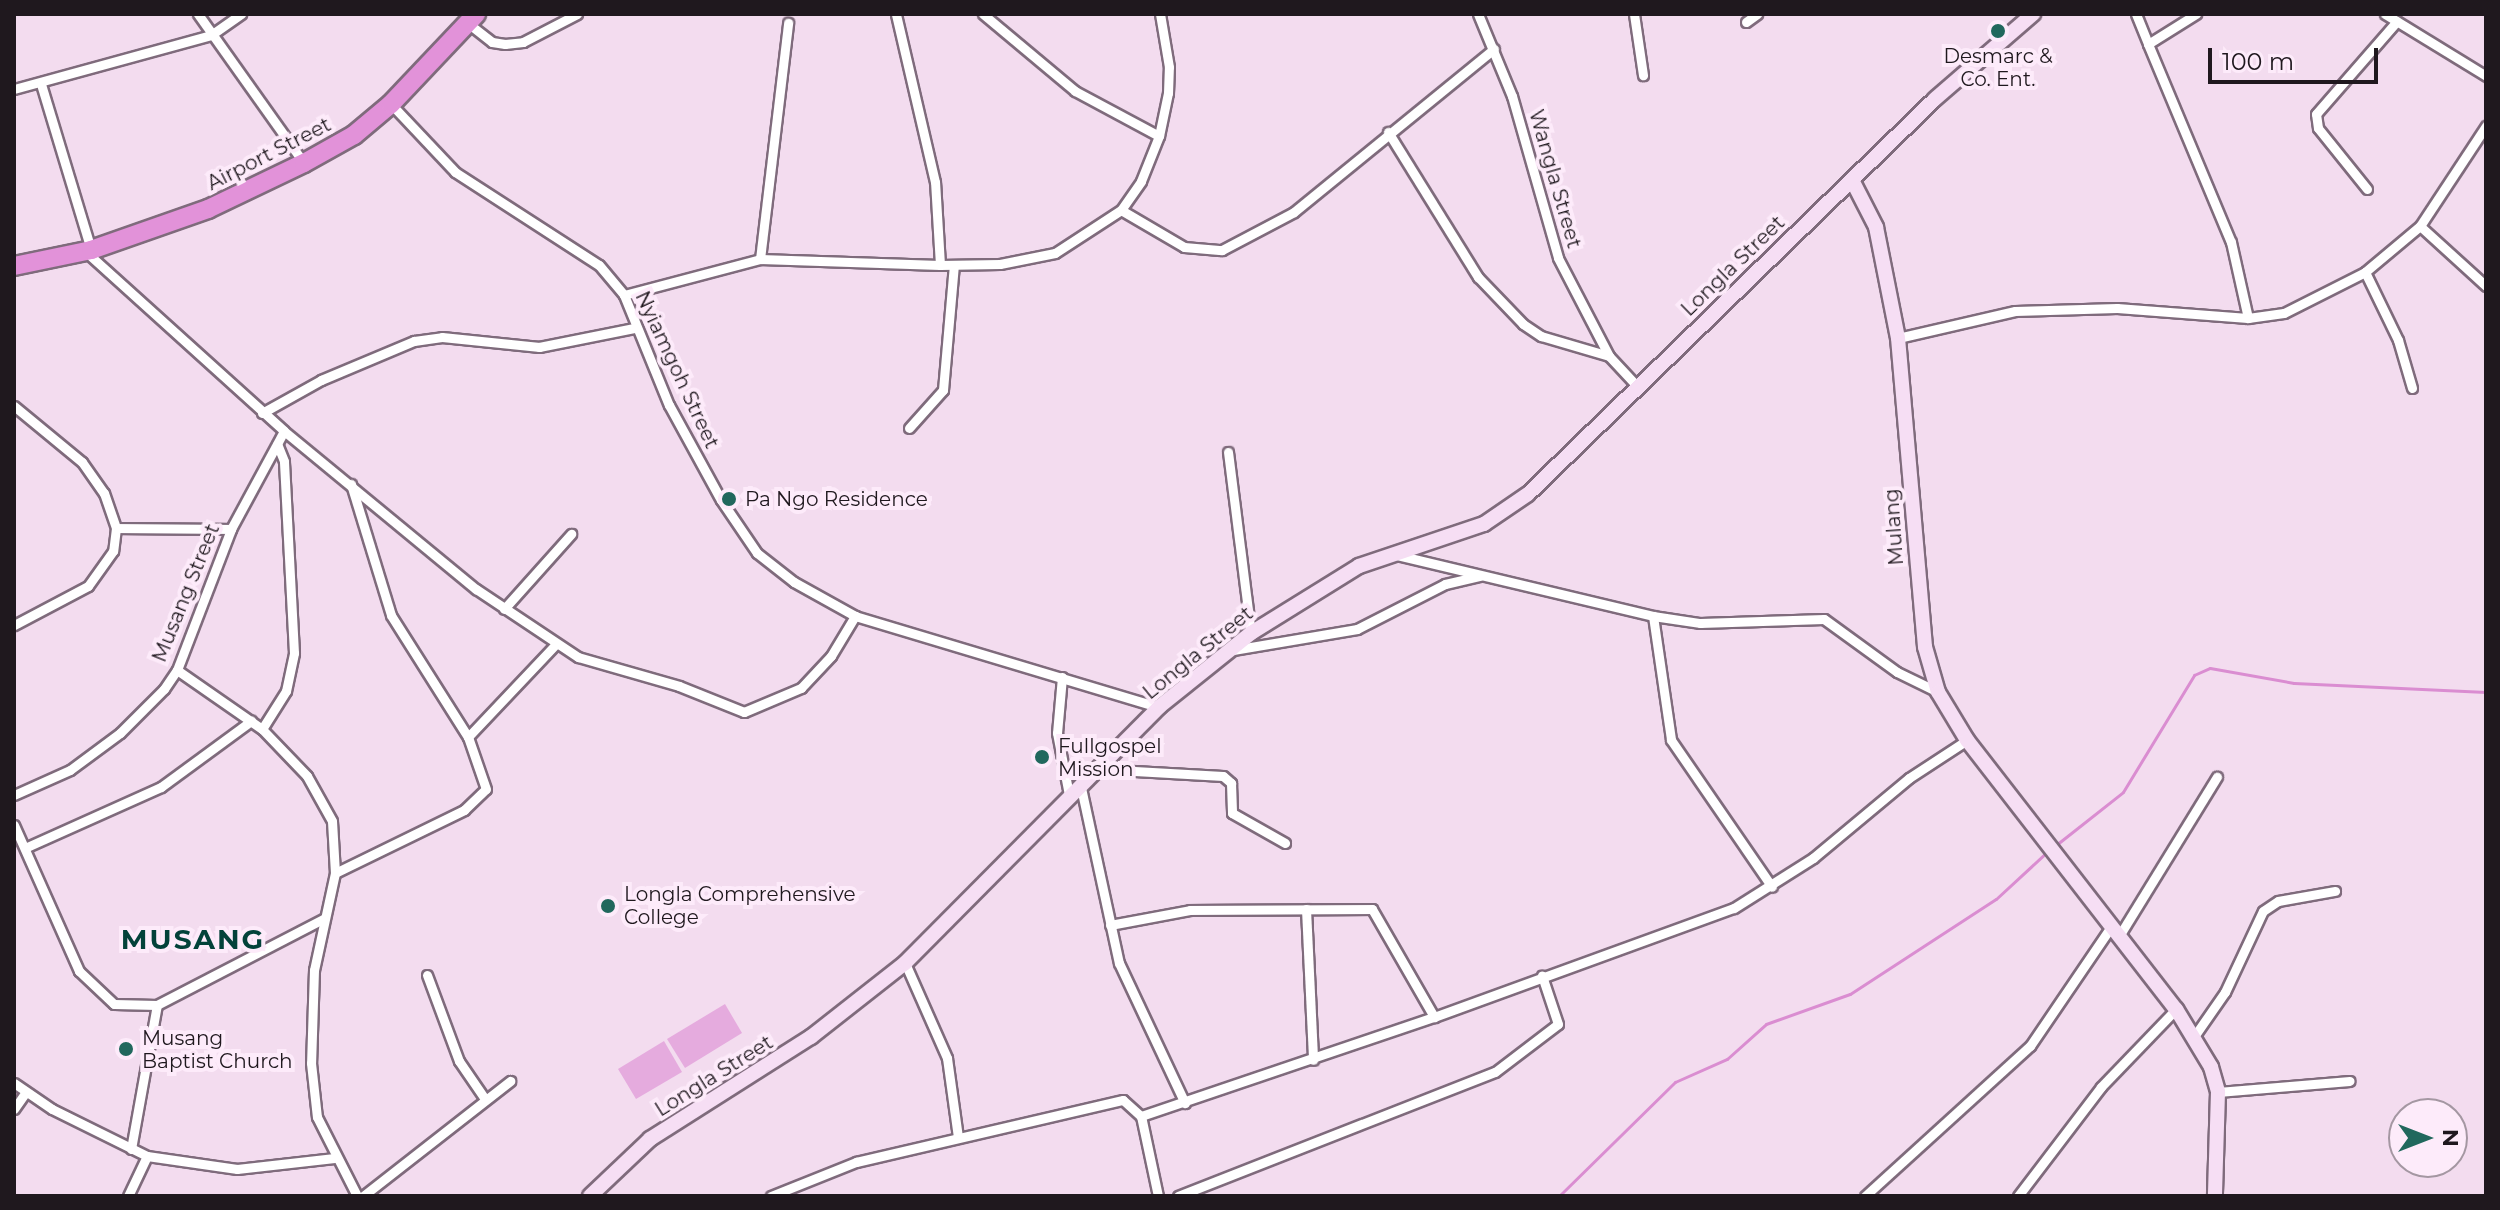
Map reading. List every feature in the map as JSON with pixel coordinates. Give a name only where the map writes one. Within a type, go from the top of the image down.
[{"type":"highway","name":"Airport Street","points":[[14,266],[88,251],[208,209],[304,163],[354,135],[391,104],[473,19]]},
{"type":"main road","name":"Longla Street","points":[[590,1196],[650,1139],[811,1037],[905,963],[990,882],[1080,783],[1159,707],[1251,633],[1322,585],[1394,555],[1489,522],[1567,458],[1636,385],[1935,99],[2033,14]]},
{"type":"main road","name":"Mulang","points":[[1852,180],[1876,227],[1898,338],[1925,647],[1938,692],[1967,740],[2176,1009],[2211,1067],[2218,1092]]},
{"type":"main road","points":[[2215,1196],[2218,1092]]},
{"type":"street","points":[[198,14],[304,163]]},
{"type":"street","points":[[14,89],[211,35],[241,14]]},
{"type":"street","points":[[473,19],[492,42],[514,43],[577,14]]},
{"type":"street","points":[[983,14],[1075,91],[1159,136]]},
{"type":"street","points":[[624,295],[760,259],[954,265],[1029,261],[1055,253],[1121,210],[1141,181],[1159,136],[1169,67],[1160,14]]},
{"type":"street","name":"Wangla Street","points":[[1478,14],[1494,49],[1558,258],[1609,356],[1636,385]]},
{"type":"street","points":[[1634,14],[1643,75]]},
{"type":"street","points":[[1746,22],[1757,14]]},
{"type":"street","points":[[2136,14],[2231,242],[2248,318]]},
{"type":"street","points":[[2148,44],[2196,14]]},
{"type":"street","points":[[2385,14],[2486,76]]},
{"type":"street","points":[[899,15],[935,182],[940,265]]},
{"type":"street","points":[[2367,189],[2318,128],[2316,114],[2397,21]]},
{"type":"street","points":[[760,259],[788,23]]},
{"type":"street","points":[[1121,210],[1184,247],[1222,250],[1294,212],[1388,132],[1494,49]]},
{"type":"street","points":[[41,84],[88,251],[262,413],[504,609],[555,645],[606,669],[679,686],[744,712],[801,688],[831,656],[855,616]]},
{"type":"street","name":"Nyiamgoh Street","points":[[391,104],[455,172],[599,265],[624,295],[634,328],[669,405],[737,527],[757,553],[794,582],[855,616],[1159,707]]},
{"type":"street","points":[[1898,338],[2015,311],[2117,308],[2191,318],[2248,318],[2284,313],[2365,272],[2420,226],[2486,126]]},
{"type":"street","points":[[1388,132],[1478,277],[1523,324],[1549,339],[1609,356]]},
{"type":"street","points":[[2420,226],[2486,286]]},
{"type":"street","points":[[909,428],[943,390],[954,265]]},
{"type":"street","points":[[2365,272],[2398,340],[2412,388]]},
{"type":"street","points":[[262,413],[321,380],[414,341],[442,337],[539,347],[634,328]]},
{"type":"street","points":[[14,406],[82,462],[104,493],[116,528],[113,551],[88,586],[14,625]]},
{"type":"street","name":"Musang Street","points":[[14,795],[58,778],[120,733],[177,670],[231,529],[284,431]]},
{"type":"street","points":[[262,729],[286,691],[294,653],[284,461],[277,444]]},
{"type":"street","points":[[1228,452],[1251,633]]},
{"type":"street","points":[[335,873],[407,841],[481,797],[486,785],[468,737],[391,615],[351,484]]},
{"type":"street","points":[[116,528],[231,529]]},
{"type":"street","points":[[504,609],[571,534]]},
{"type":"street","points":[[1394,555],[1453,565],[1480,576],[1653,616],[1700,623],[1824,619],[1897,672],[1938,692]]},
{"type":"street","points":[[1230,650],[1287,645],[1357,629],[1445,584],[1480,576]]},
{"type":"street","points":[[1653,616],[1671,740],[1772,887]]},
{"type":"street","points":[[468,737],[555,645]]},
{"type":"street","points":[[177,670],[262,729],[307,776],[332,821],[335,873],[314,970],[311,1063],[317,1117],[334,1158],[357,1196]]},
{"type":"street","points":[[1062,677],[1057,733],[1069,795]]},
{"type":"street","points":[[27,847],[161,787],[251,721]]},
{"type":"street","points":[[1141,1116],[1313,1060],[1734,908],[1772,887],[1909,778],[1967,740]]},
{"type":"street","points":[[1095,769],[1223,776],[1231,783],[1232,813],[1285,843]]},
{"type":"street","points":[[1865,1196],[2030,1046],[2115,932],[2217,777]]},
{"type":"street","points":[[1080,783],[1119,963],[1185,1103]]},
{"type":"street","points":[[14,825],[27,847],[89,985],[114,1004],[157,1005],[323,919]]},
{"type":"street","points":[[2193,1038],[2225,992],[2263,911],[2278,901],[2335,891]]},
{"type":"street","points":[[1306,909],[1313,1060]]},
{"type":"street","points":[[1110,925],[1190,910],[1372,909],[1434,1017]]},
{"type":"street","points":[[905,963],[947,1058],[958,1137]]},
{"type":"street","points":[[427,975],[459,1061],[485,1099]]},
{"type":"street","points":[[1178,1196],[1495,1072],[1558,1024],[1542,976]]},
{"type":"street","points":[[131,1149],[157,1005]]},
{"type":"street","points":[[2018,1196],[2101,1087],[2176,1009]]},
{"type":"street","points":[[363,1196],[510,1081]]},
{"type":"street","points":[[2218,1092],[2350,1081]]},
{"type":"street","points":[[14,1083],[25,1093],[147,1156],[237,1169],[334,1158]]},
{"type":"street","points":[[14,1109],[25,1093]]},
{"type":"street","points":[[771,1196],[856,1162],[1123,1100],[1141,1116],[1158,1196]]},
{"type":"street","points":[[128,1196],[147,1156]]},
{"type":"shaded area","points":[[725,1004],[742,1033],[685,1068],[667,1039]]},
{"type":"shaded area","points":[[664,1041],[682,1072],[636,1099],[618,1069]]},
{"type":"waterway","points":[[2056,845],[2123,792],[2194,675],[2210,668],[2294,683],[2486,692]]},
{"type":"waterway","points":[[1559,1196],[1675,1082],[1727,1059],[1766,1024],[1850,994],[1996,899],[2047,852]]},
{"type":"place","name":"Desmarc & Co. Ent.","points":[[1998,31]]},
{"type":"place","name":"Pa Ngo Residence","points":[[729,499]]},
{"type":"place","name":"Fullgospel Mission","points":[[1042,757]]},
{"type":"place","name":"Longla Comprehensive College","points":[[608,906]]},
{"type":"place","name":"Musang Baptist Church","points":[[126,1049]]},
{"type":"district","name":"MUSANG","points":[[193,939]]}]
